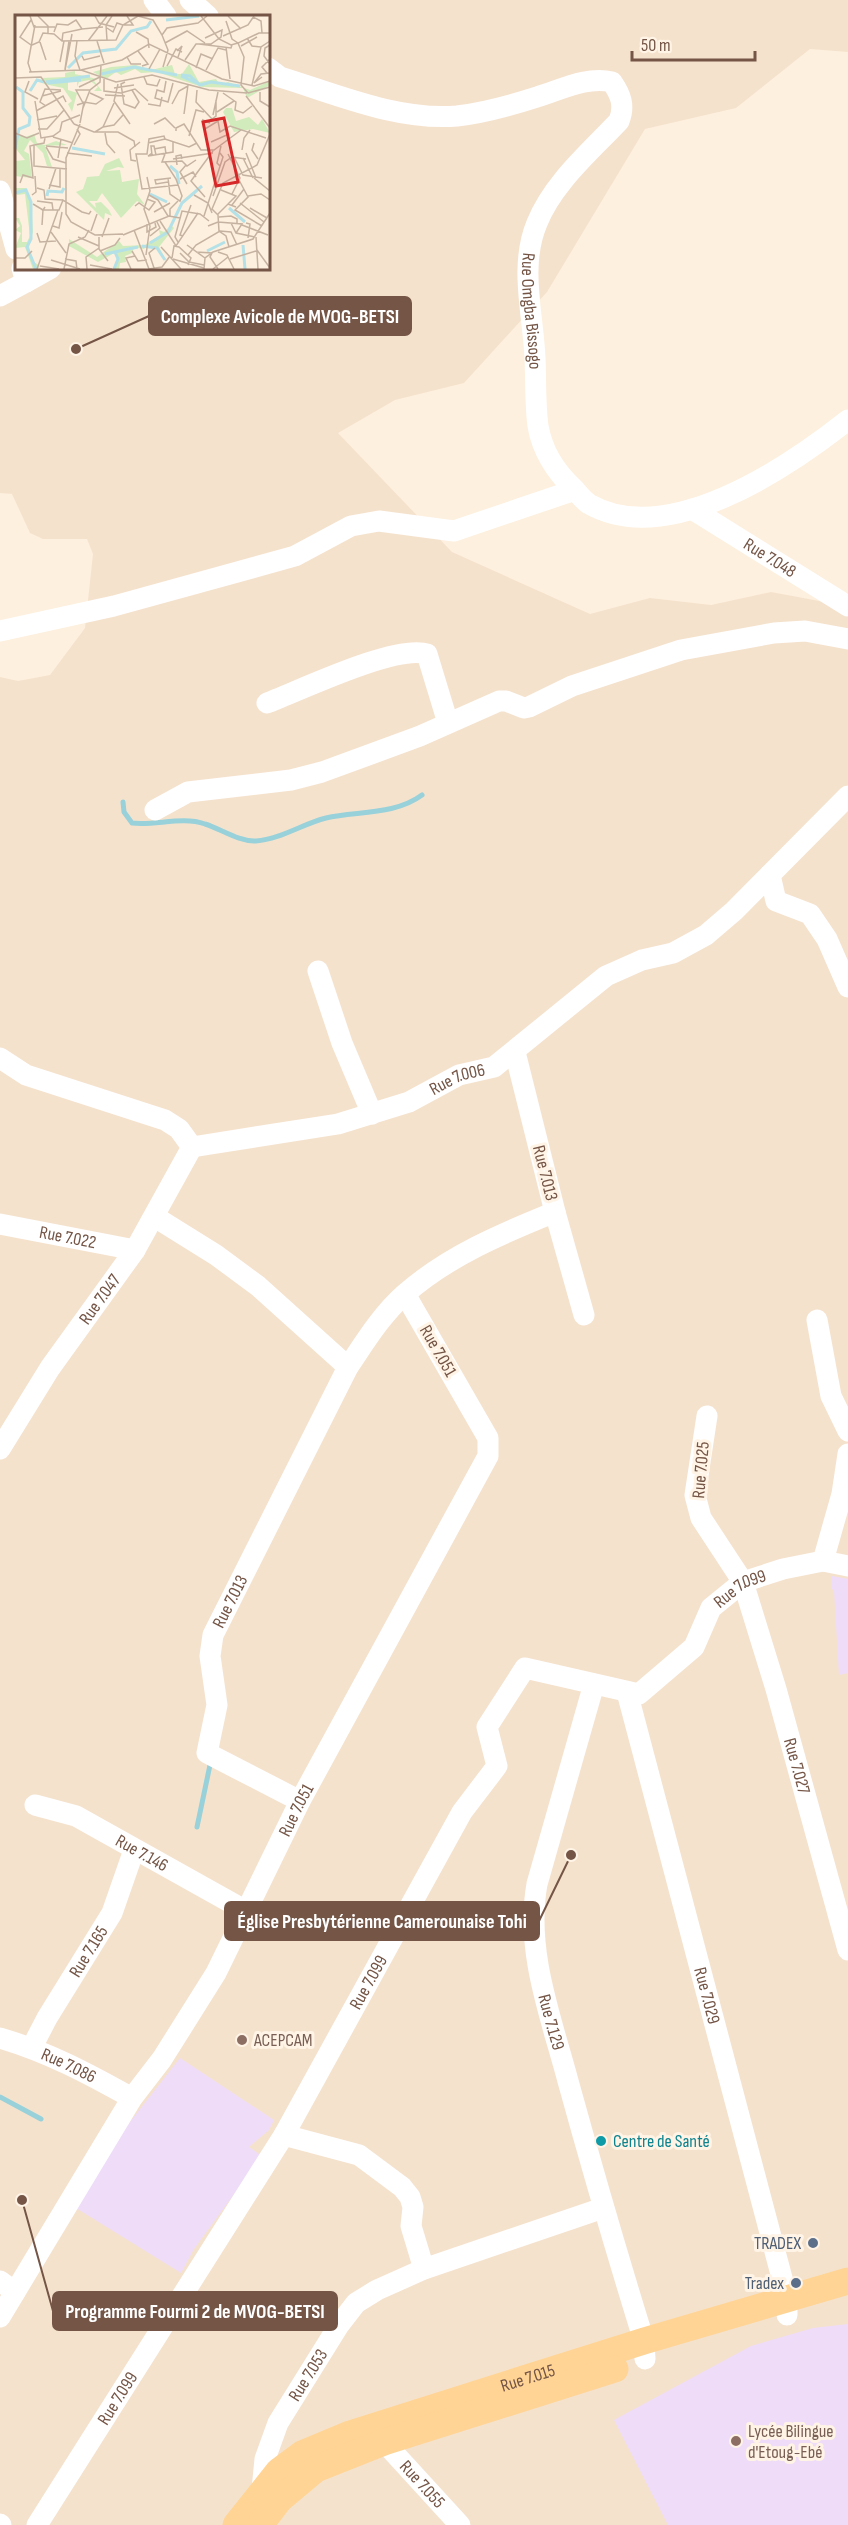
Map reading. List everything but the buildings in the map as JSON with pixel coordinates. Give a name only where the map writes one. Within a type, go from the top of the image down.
[{"type":"main road","name":"Rue 7.015","points":[[236,2525],[279,2471],[302,2454],[350,2434],[644,2350],[787,2306],[848,2281]]},
{"type":"main road","name":"Rue 7.015","points":[[787,2306],[848,2300]]},
{"type":"main road","name":"Rue 7.015","points":[[261,2525],[279,2500],[316,2469],[384,2442],[644,2350]]},
{"type":"street","points":[[154,0],[165,15]]},
{"type":"street","points":[[190,0],[207,15]]},
{"type":"street","name":"Rue Omgba Bissogo","points":[[271,77],[371,106],[436,116],[459,116],[535,98],[591,80],[612,82],[620,92],[623,105],[619,121],[549,198],[528,250],[527,272],[534,338],[538,427],[555,471],[589,503],[632,517],[662,516],[692,509],[730,495],[771,474],[848,420]]},
{"type":"street","points":[[0,191],[15,247]]},
{"type":"street","points":[[0,257],[15,251]]},
{"type":"street","points":[[0,296],[24,275],[43,270]]},
{"type":"street","points":[[0,631],[114,606],[295,556],[351,526],[379,521],[454,531],[575,490]]},
{"type":"street","name":"Rue 7.048","points":[[692,509],[848,606]]},
{"type":"street","points":[[155,810],[188,792],[262,784],[313,775],[420,736],[499,701],[506,701],[524,708],[572,686],[681,650],[774,633],[805,631],[848,639]]},
{"type":"street","points":[[267,703],[393,654],[416,651],[427,654],[448,723]]},
{"type":"street","name":"Rue 7.006","points":[[192,1147],[338,1124],[409,1102],[459,1075],[494,1067],[515,1052],[579,995],[606,976],[642,960],[673,952],[706,935],[770,875],[848,796]]},
{"type":"street","points":[[770,875],[776,901],[810,914],[827,939],[848,987]]},
{"type":"street","points":[[318,971],[342,1044],[372,1114]]},
{"type":"street","name":"Rue 7.013","points":[[300,1802],[207,1753],[217,1705],[210,1656],[213,1635],[348,1366],[374,1328],[405,1294],[447,1263],[508,1231],[555,1212],[515,1052]]},
{"type":"street","points":[[0,1058],[26,1075],[165,1120],[179,1130],[192,1147]]},
{"type":"street","name":"Rue 7.047","points":[[0,1449],[50,1368],[135,1251],[192,1147]]},
{"type":"street","points":[[555,1212],[584,1315]]},
{"type":"street","points":[[155,1217],[216,1255],[258,1286],[348,1366]]},
{"type":"street","name":"Rue 7.022","points":[[0,1224],[135,1251]]},
{"type":"street","name":"Rue 7.051","points":[[0,2317],[8,2286],[132,2098],[184,2026],[216,1973],[300,1802],[488,1456],[488,1438],[405,1294]]},
{"type":"street","points":[[817,1320],[831,1396],[848,1431]]},
{"type":"street","name":"Rue 7.025","points":[[707,1416],[697,1467],[695,1495],[701,1518],[743,1582]]},
{"type":"street","points":[[823,1561],[842,1494],[848,1454]]},
{"type":"street","name":"Rue 7.099","points":[[37,2525],[284,2135],[462,1812],[497,1766],[487,1726],[525,1668],[639,1694],[694,1647],[711,1608],[743,1582],[783,1569],[823,1561],[848,1566]]},
{"type":"street","name":"Rue 7.027","points":[[743,1582],[776,1689],[848,1950]]},
{"type":"street","name":"Rue 7.129","points":[[594,1684],[537,1884],[532,1914],[539,1972],[644,2350]]},
{"type":"street","name":"Rue 7.029","points":[[627,1692],[787,2306]]},
{"type":"street","name":"Rue 7.146","points":[[35,1805],[76,1816],[246,1911]]},
{"type":"street","name":"Rue 7.165","points":[[32,2047],[47,2018],[112,1913],[134,1850]]},
{"type":"street","name":"Rue 7.086","points":[[0,2038],[32,2047],[66,2061],[132,2098]]},
{"type":"street","points":[[284,2135],[359,2155],[402,2187],[410,2197],[411,2226],[424,2270]]},
{"type":"street","name":"Rue 7.053","points":[[262,2490],[271,2438],[339,2325],[357,2303],[370,2294],[424,2270],[603,2208]]},
{"type":"street","name":"Rue 7.055","points":[[384,2442],[460,2525]]},
{"type":"shaded area","points":[[0,0],[848,0],[848,52],[810,49],[736,108],[645,129],[547,292],[464,383],[395,400],[338,433],[452,552],[590,614],[650,598],[711,605],[771,592],[830,603],[848,593],[848,2525],[0,2525],[0,677],[18,681],[50,675],[85,628],[93,554],[87,539],[43,539],[30,533],[12,494],[0,493]]},
{"type":"shaded area","points":[[832,1576],[848,1579],[848,1673],[839,1675],[834,1590],[831,1589]]},
{"type":"shaded area","points":[[180,2058],[274,2120],[269,2130],[249,2147],[262,2156],[194,2249],[181,2273],[76,2208],[115,2141]]},
{"type":"shaded area","name":"Lycée Bilingue d'Etoug-Ebé","points":[[848,2324],[848,2525],[668,2525],[614,2420],[751,2346],[813,2328]]},
{"type":"waterway","points":[[123,802],[124,812],[132,823],[196,822],[230,835],[256,841],[265,840],[326,818],[400,806],[422,795]]},
{"type":"waterway","points":[[197,1827],[210,1765]]},
{"type":"waterway","points":[[0,2097],[41,2119]]},
{"type":"place","name":"Complexe Avicole de MVOG-BETSI","points":[[76,349]]},
{"type":"place","name":"Église Presbytérienne Camerounaise Tohi","points":[[571,1855]]},
{"type":"place","name":"ACEPCAM","points":[[242,2040]]},
{"type":"place","name":"Centre de Santé","points":[[601,2141]]},
{"type":"place","name":"Programme Fourmi 2 de MVOG-BETSI","points":[[22,2200]]},
{"type":"place","name":"TRADEX","points":[[813,2243]]},
{"type":"place","name":"Tradex","points":[[796,2283]]},
{"type":"place","name":"Lycée Bilingue d'Etoug-Ebé","points":[[736,2441]]}]
